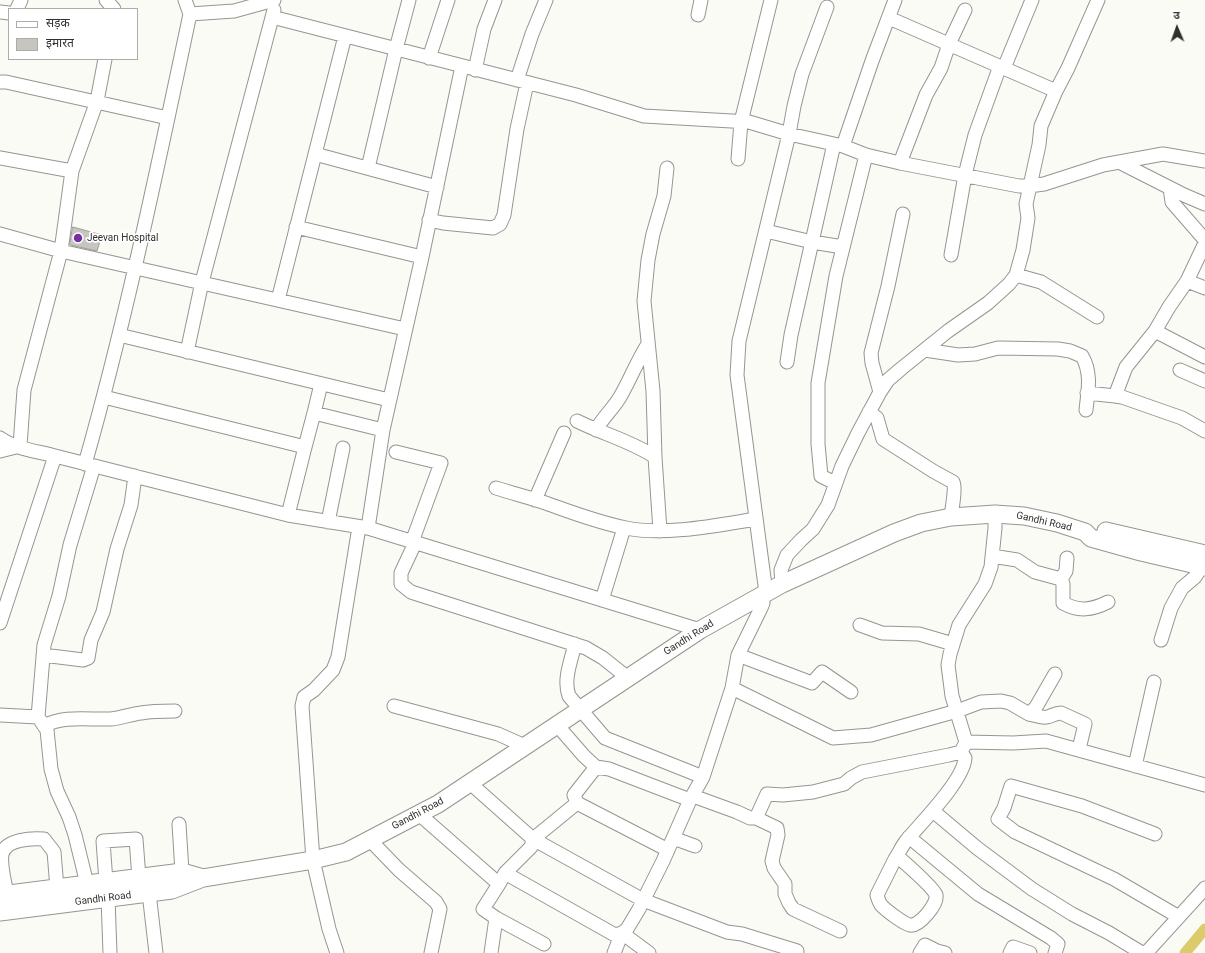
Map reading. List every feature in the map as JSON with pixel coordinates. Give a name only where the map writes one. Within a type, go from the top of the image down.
[{"type":"main road","name":"Gandhi Road","points":[[0,912],[172,890],[203,878],[313,860],[346,852],[438,804],[700,630],[782,584],[894,533],[921,523],[951,517],[995,514],[1024,516],[1057,523],[1085,532],[1091,538],[1141,552],[1204,562]]},
{"type":"main road","name":"Gandhi Road","points":[[3,895],[182,872],[203,878]]},
{"type":"street","points":[[106,0],[113,8]]},
{"type":"street","points":[[87,884],[69,817],[56,792],[51,769],[47,730],[41,722],[43,655],[49,628],[59,596],[104,397],[136,268],[190,14],[185,0]]},
{"type":"street","points":[[187,352],[202,282],[272,18],[275,0],[234,11],[190,14]]},
{"type":"street","points":[[368,168],[409,0]]},
{"type":"street","points":[[429,58],[448,0]]},
{"type":"street","points":[[475,70],[484,29],[496,0]]},
{"type":"street","points":[[430,220],[443,223],[493,228],[500,224],[504,215],[517,129],[522,82],[532,34],[546,0]]},
{"type":"street","points":[[698,16],[701,0]]},
{"type":"street","points":[[738,158],[741,122],[771,0]]},
{"type":"street","points":[[787,362],[791,335],[812,242],[839,145],[895,0]]},
{"type":"street","points":[[951,255],[965,175],[976,135],[1002,67],[1032,0]]},
{"type":"street","points":[[782,584],[781,570],[787,555],[813,529],[828,505],[845,459],[869,412],[888,380],[948,331],[988,303],[1009,284],[1016,275],[1023,250],[1028,218],[1026,204],[1042,126],[1056,91],[1068,68],[1098,0]]},
{"type":"street","points":[[614,953],[622,934],[627,929],[643,900],[702,777],[732,688],[738,656],[762,608],[763,594],[756,519],[737,375],[739,341],[802,74],[827,7]]},
{"type":"street","points":[[900,163],[926,95],[941,68],[949,44],[965,10]]},
{"type":"street","points":[[272,18],[576,96],[644,116],[749,122],[789,134],[839,145],[866,155],[1019,186],[1044,184],[1103,165],[1163,154],[1205,161]]},
{"type":"street","points":[[889,18],[1056,91]]},
{"type":"street","points":[[278,300],[345,36]]},
{"type":"street","points":[[20,446],[24,390],[61,250],[72,171],[97,101],[105,60]]},
{"type":"street","points":[[338,953],[329,929],[313,860],[302,706],[304,697],[314,690],[333,670],[338,657],[389,400],[422,257],[462,66]]},
{"type":"street","points":[[0,82],[97,101],[168,118]]},
{"type":"street","points":[[315,154],[436,187]]},
{"type":"street","points":[[835,483],[821,476],[818,444],[818,383],[836,276],[866,155]]},
{"type":"street","points":[[0,158],[72,171]]},
{"type":"street","points":[[1119,162],[1205,204]]},
{"type":"street","points":[[660,531],[655,457],[653,391],[644,301],[648,260],[653,234],[664,196],[667,168]]},
{"type":"street","points":[[1115,396],[1126,367],[1155,331],[1169,306],[1187,281],[1205,239],[1172,202],[1170,188]]},
{"type":"street","points":[[880,392],[871,353],[888,286],[903,214]]},
{"type":"street","points":[[296,227],[422,257]]},
{"type":"street","points":[[766,231],[812,242],[843,247]]},
{"type":"street","points":[[0,234],[136,268],[405,329]]},
{"type":"street","points":[[1016,275],[1041,282],[1097,317]]},
{"type":"street","points":[[1187,281],[1205,288]]},
{"type":"street","points":[[1155,331],[1205,357]]},
{"type":"street","points":[[119,335],[389,400]]},
{"type":"street","points":[[596,430],[620,398],[639,358],[648,344]]},
{"type":"street","points":[[925,350],[958,355],[975,354],[998,348],[1058,349],[1070,351],[1082,356],[1087,364],[1089,376],[1086,410]]},
{"type":"street","points":[[1180,370],[1205,381]]},
{"type":"street","points":[[288,515],[321,384]]},
{"type":"street","points":[[1088,393],[1122,396],[1203,425]]},
{"type":"street","points":[[104,397],[305,447]]},
{"type":"street","points":[[869,412],[877,418],[883,438],[955,484],[951,517]]},
{"type":"street","points":[[314,414],[383,430]]},
{"type":"street","points":[[577,421],[642,448],[655,457]]},
{"type":"street","points":[[535,500],[564,433]]},
{"type":"street","points":[[0,438],[5,442],[55,456],[288,515],[363,528],[700,630]]},
{"type":"street","points":[[0,451],[20,446]]},
{"type":"street","points":[[328,522],[343,448]]},
{"type":"street","points":[[396,452],[441,463],[401,573],[401,584],[411,592],[586,648],[603,658],[628,678]]},
{"type":"street","points":[[0,624],[55,456]]},
{"type":"street","points":[[43,655],[83,660],[88,658],[91,640],[103,612],[117,549],[131,505],[135,476]]},
{"type":"street","points":[[496,488],[583,517],[624,528],[660,531],[705,527],[756,519]]},
{"type":"street","points":[[897,856],[927,884],[936,895],[936,900],[932,907],[922,920],[915,925],[910,925],[893,915],[882,906],[877,895],[897,856],[909,837],[933,811],[960,773],[965,761],[964,747],[952,696],[948,666],[959,625],[985,584],[991,567],[995,514]]},
{"type":"street","points":[[602,600],[624,528]]},
{"type":"street","points":[[992,556],[1017,560],[1035,572],[1061,579]]},
{"type":"street","points":[[1067,558],[1066,571],[1061,579],[1063,603],[1072,608],[1093,608],[1108,602]]},
{"type":"street","points":[[1161,640],[1171,608],[1182,588],[1195,577],[1204,562]]},
{"type":"street","points":[[860,625],[882,633],[919,634],[953,644]]},
{"type":"street","points":[[575,644],[568,672],[566,688],[569,696],[605,738],[702,777]]},
{"type":"street","points":[[738,656],[812,683],[822,672],[851,692]]},
{"type":"street","points":[[1029,714],[1036,707],[1055,674]]},
{"type":"street","points":[[1135,766],[1154,682]]},
{"type":"street","points":[[732,688],[833,738],[871,736],[956,711],[981,702],[1010,702],[1029,714],[1049,717],[1056,713],[1085,724],[1079,750]]},
{"type":"street","points":[[394,706],[498,734],[526,746]]},
{"type":"street","points":[[0,715],[51,723],[62,720],[111,719],[142,713],[175,711]]},
{"type":"street","points":[[557,725],[584,756],[596,766],[737,812],[750,818],[756,818],[777,828],[778,835],[772,861],[774,868],[786,884],[785,894],[789,903],[793,909],[840,931]]},
{"type":"street","points":[[756,818],[767,794],[783,795],[813,792],[844,784],[862,772],[949,756],[964,747],[1013,743],[1046,741],[1205,785]]},
{"type":"street","points":[[596,766],[574,795],[577,803],[670,844],[695,846]]},
{"type":"street","points":[[470,783],[533,838],[643,900],[727,932],[742,934],[797,951]]},
{"type":"street","points":[[1155,834],[1082,806],[1011,786],[1004,808],[998,819],[1015,832],[1114,879],[1179,917]]},
{"type":"street","points":[[544,944],[496,918],[483,909],[502,879],[531,847],[533,838],[577,803]]},
{"type":"street","points":[[933,811],[977,848],[1032,889],[1072,914],[1109,933],[1142,953]]},
{"type":"street","points":[[419,814],[502,879],[615,935],[622,934],[649,953]]},
{"type":"street","points":[[179,824],[182,872]]},
{"type":"street","points":[[909,837],[978,894],[1052,938],[1058,944],[1055,953]]},
{"type":"street","points":[[3,895],[2,853],[6,847],[30,838],[44,839],[54,852],[56,888]]},
{"type":"street","points":[[106,882],[102,841],[136,839],[139,878]]},
{"type":"street","points":[[370,840],[399,870],[436,902],[440,909],[431,953]]},
{"type":"street","points":[[1146,953],[1205,888]]},
{"type":"street","points":[[149,893],[156,953]]},
{"type":"street","points":[[108,898],[110,953]]},
{"type":"street","points":[[491,953],[496,918]]},
{"type":"street","points":[[920,953],[925,945],[939,952]]},
{"type":"street","points":[[1010,953],[1012,947],[1030,953]]},
{"type":"building","points":[[73,227],[102,235],[97,251],[70,245]]},
{"type":"waterway","points":[[1185,953],[1205,929]]},
{"type":"place","name":"Jeevan Hospital","points":[[78,238]]}]
